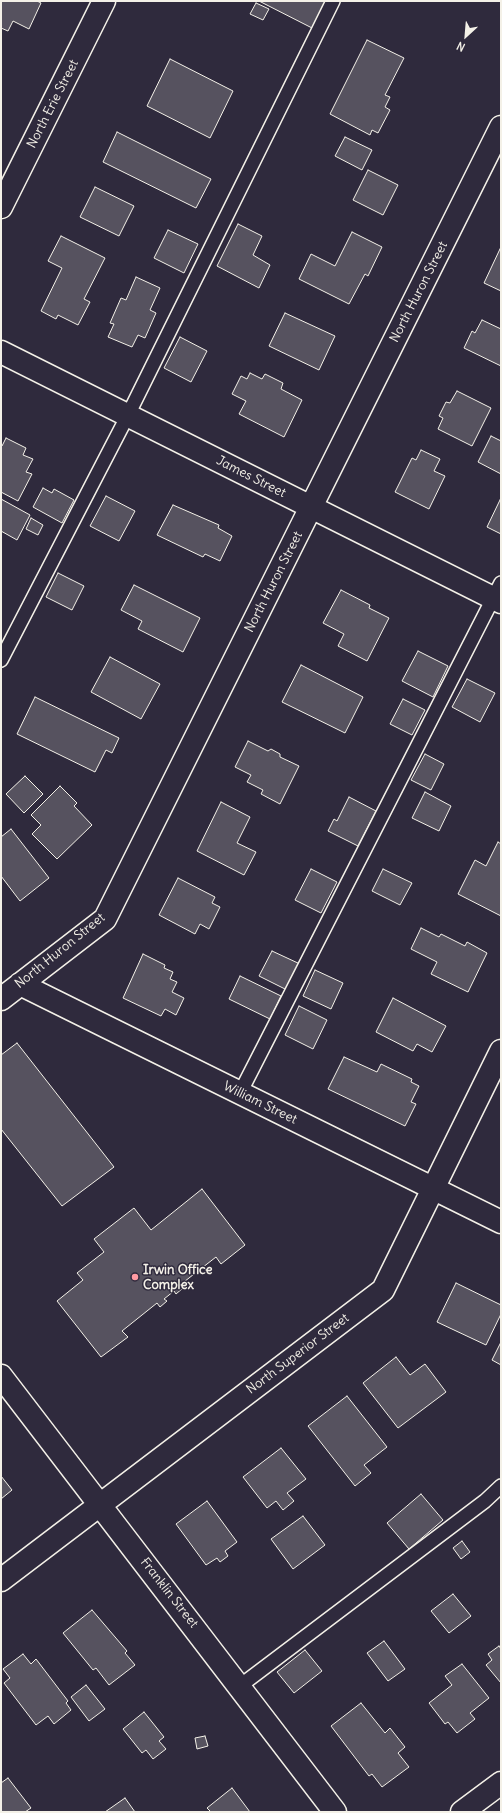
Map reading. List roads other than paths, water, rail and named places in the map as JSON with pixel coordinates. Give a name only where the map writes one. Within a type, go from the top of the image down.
[{"type":"street","name":"North Erie Street","points":[[1,207],[104,1]]},
{"type":"street","name":"North Huron Street","points":[[1,999],[105,919],[501,127]]},
{"type":"street","name":"James Street","points":[[1,352],[311,507],[498,595]]},
{"type":"street","name":"William Street","points":[[20,984],[501,1222]]},
{"type":"street","name":"North Superior Street","points":[[1,1580],[383,1290],[501,1051]]},
{"type":"street","name":"Franklin Street","points":[[1,1376],[240,1686],[335,1812]]},
{"type":"street","points":[[462,1812],[501,1783]]},
{"type":"lane","points":[[1,660],[128,415],[333,1]]},
{"type":"lane","points":[[240,1093],[498,595]]},
{"type":"lane","points":[[240,1686],[485,1500],[501,1486]]},
{"type":"place","name":"Irwin Office Complex","points":[[135,1277]]}]
